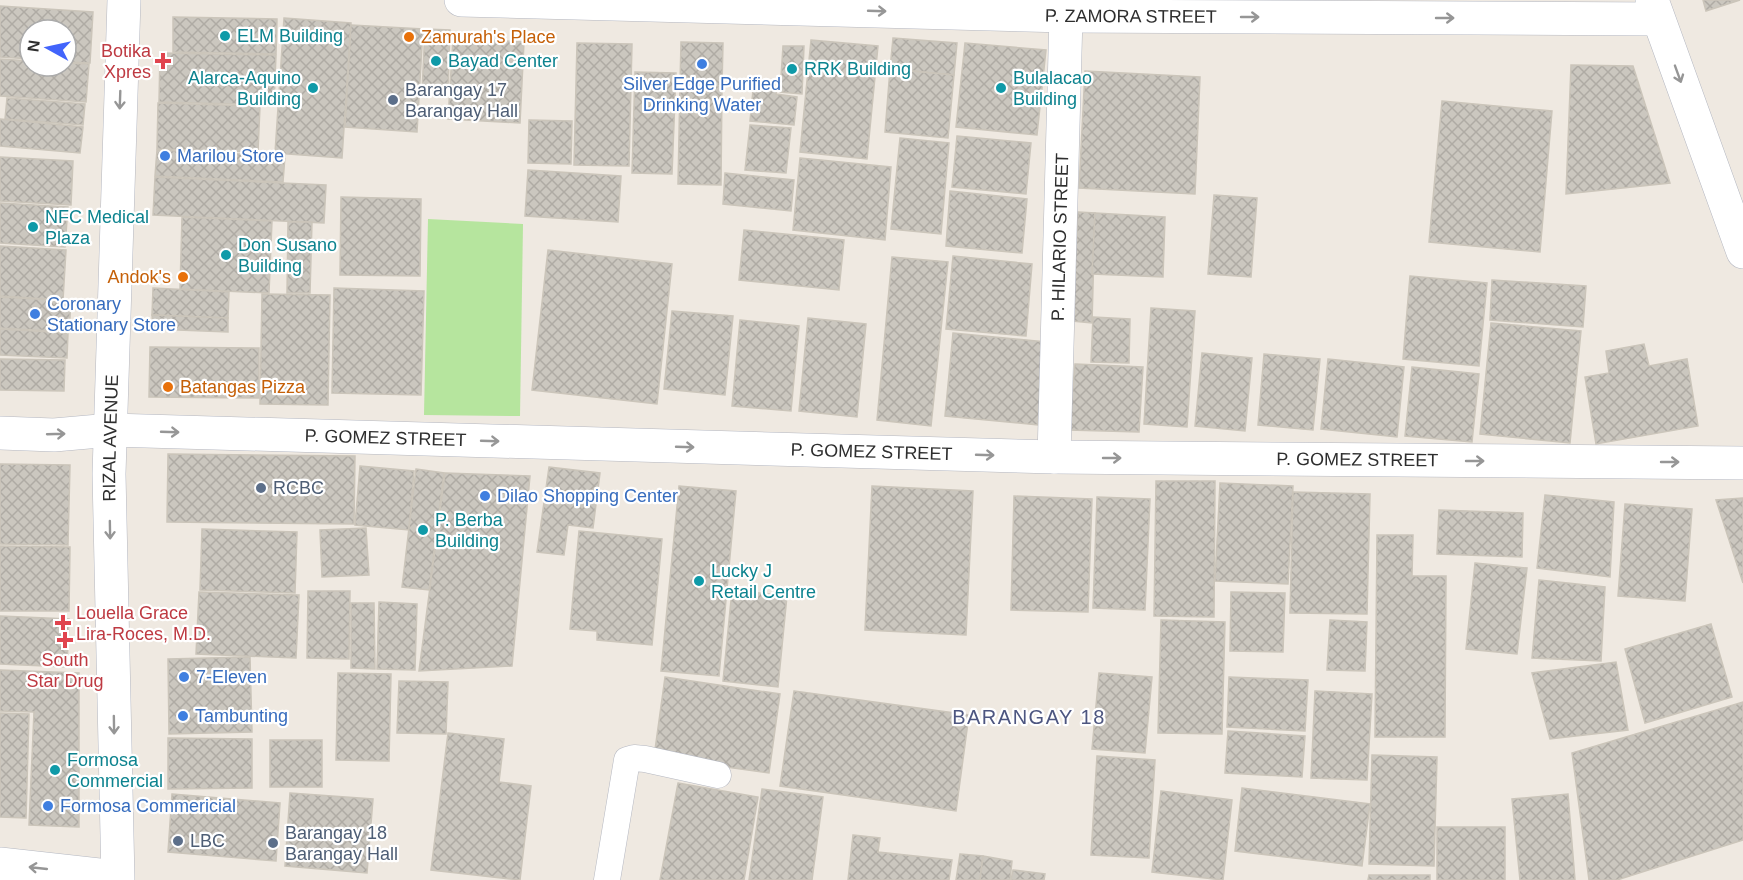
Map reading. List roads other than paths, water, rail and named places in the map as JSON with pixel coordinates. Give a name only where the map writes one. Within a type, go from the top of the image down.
[{"type":"street","name":"RIZAL AVENUE","points":[[123,879],[109,486],[124,0]]},
{"type":"street","name":"P. ZAMORA STREET","points":[[461,0],[1066,16],[1655,10]]},
{"type":"street","points":[[1655,10],[1743,252]]},
{"type":"street","name":"P. HILARIO STREET","points":[[1054,457],[1066,16]]},
{"type":"street","name":"P. GOMEZ STREET","points":[[0,433],[54,435],[111,430],[1054,457],[1743,463]]},
{"type":"street","points":[[0,864],[123,879]]},
{"type":"lane","points":[[607,880],[627,760],[645,759],[718,775]]},
{"type":"place","name":"ELM Building","points":[[225,36]]},
{"type":"place","name":"Zamurah's Place","points":[[409,37]]},
{"type":"place","name":"Botika Xpres","points":[[163,61]]},
{"type":"place","name":"Bayad Center","points":[[436,61]]},
{"type":"place","name":"Silver Edge Purified Drinking Water","points":[[702,64]]},
{"type":"place","name":"RRK Building","points":[[792,69]]},
{"type":"place","name":"Alarca-Aquino Building","points":[[313,88]]},
{"type":"place","name":"Bulalacao Building","points":[[1001,88]]},
{"type":"place","name":"Barangay 17 Barangay Hall","points":[[393,100]]},
{"type":"place","name":"Marilou Store","points":[[165,156]]},
{"type":"place","name":"NFC Medical Plaza","points":[[33,227]]},
{"type":"place","name":"Don Susano Building","points":[[226,255]]},
{"type":"place","name":"Andok's","points":[[183,277]]},
{"type":"place","name":"Coronary Stationary Store","points":[[35,314]]},
{"type":"place","name":"Batangas Pizza","points":[[168,387]]},
{"type":"place","name":"RCBC","points":[[261,488]]},
{"type":"place","name":"Dilao Shopping Center","points":[[485,496]]},
{"type":"place","name":"P. Berba Building","points":[[423,530]]},
{"type":"place","name":"Lucky J Retail Centre","points":[[699,581]]},
{"type":"place","name":"Louella Grace Lira-Roces, M.D.","points":[[63,623]]},
{"type":"place","name":"South Star Drug","points":[[65,640]]},
{"type":"place","name":"7-Eleven","points":[[184,677]]},
{"type":"place","name":"Tambunting","points":[[183,716]]},
{"type":"place","name":"Formosa Commercial","points":[[55,770]]},
{"type":"place","name":"Formosa Commericial","points":[[48,806]]},
{"type":"place","name":"LBC","points":[[178,841]]},
{"type":"place","name":"Barangay 18 Barangay Hall","points":[[273,843]]},
{"type":"district","name":"BARANGAY 18","points":[[1029,717]]}]
